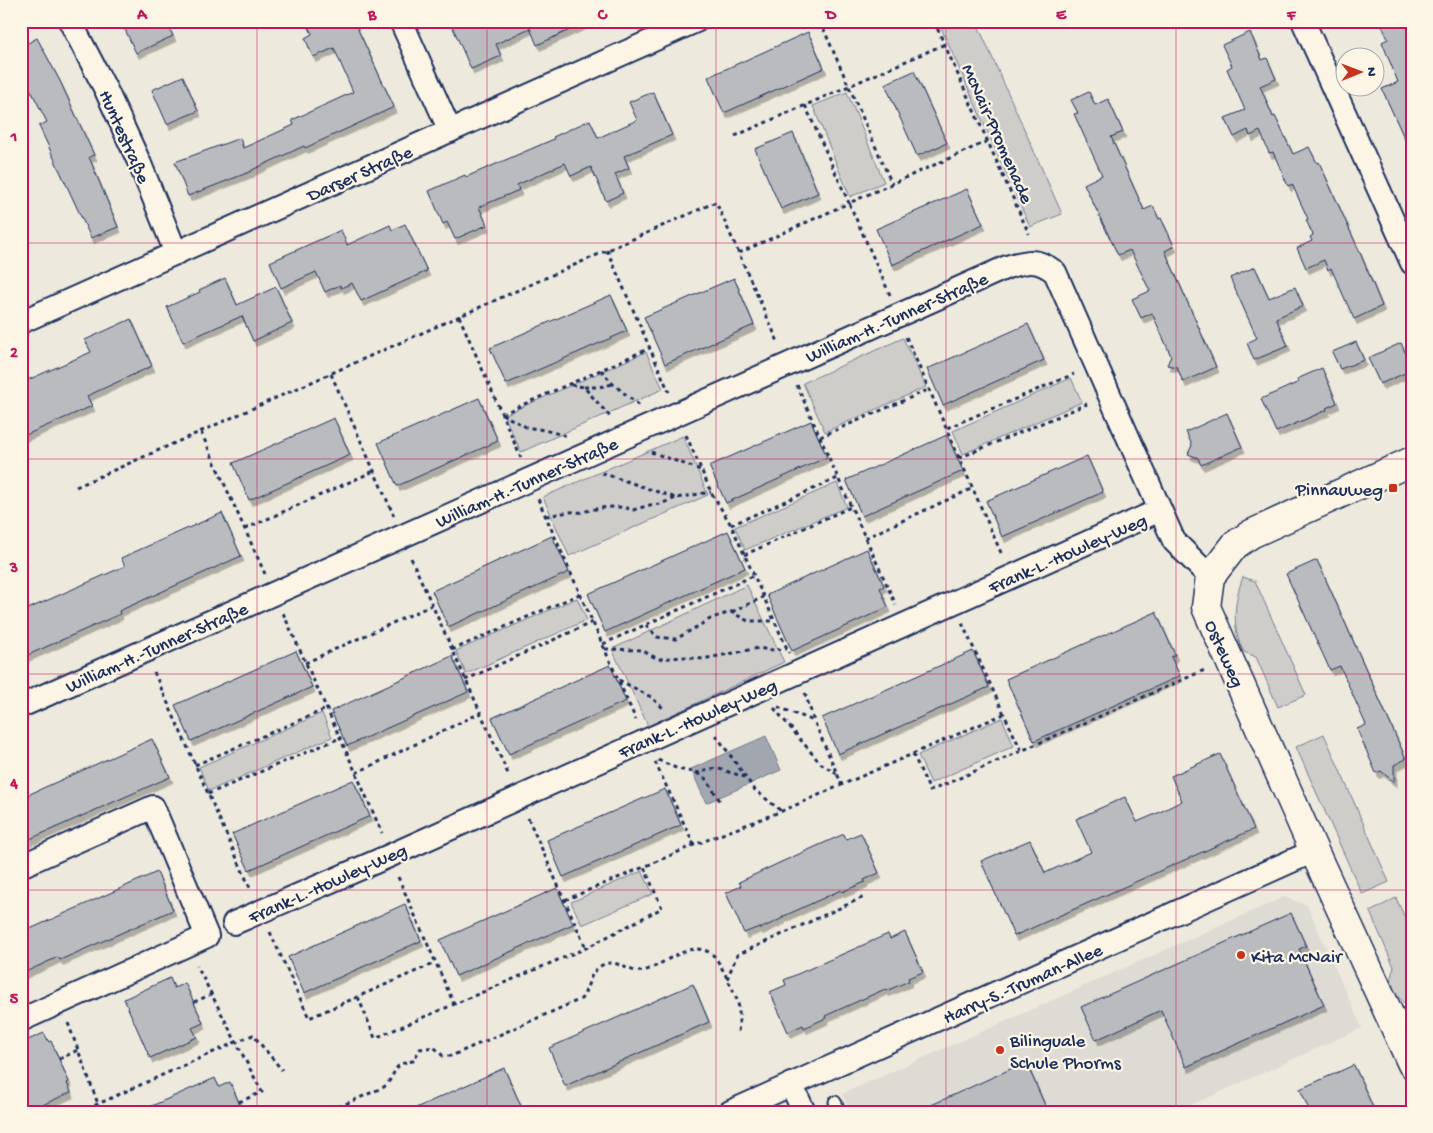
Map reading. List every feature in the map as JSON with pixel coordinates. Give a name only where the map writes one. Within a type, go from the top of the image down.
[{"type":"street","name":"Huntestraße","points":[[70,21],[106,90],[140,164],[176,253]]},
{"type":"street","points":[[401,21],[450,132]]},
{"type":"street","name":"Darser Straße","points":[[21,322],[696,21]]},
{"type":"street","points":[[1303,21],[1412,263]]},
{"type":"street","name":"William-H.-Tunner-Straße","points":[[21,706],[1007,267],[1024,262],[1046,265],[1055,272],[1160,510]]},
{"type":"street","points":[[1160,510],[1174,540],[1210,578],[1235,545],[1251,534],[1412,460]]},
{"type":"street","name":"Frank-L.-Howley-Weg","points":[[234,923],[389,856],[1160,510]]},
{"type":"street","name":"Osteweg","points":[[1210,578],[1206,607],[1314,851],[1405,1030],[1412,1064]]},
{"type":"street","points":[[21,866],[153,807],[207,936],[21,1020]]},
{"type":"street","name":"Harry-S.-Truman-Allee","points":[[730,1112],[1314,851]]},
{"type":"street","points":[[791,1084],[804,1112]]},
{"type":"path","points":[[820,21],[892,184]]},
{"type":"path","name":"McNair-Promenade","points":[[934,21],[1029,234]]},
{"type":"path","name":"McNair-Promenade","points":[[735,136],[945,44]]},
{"type":"path","points":[[805,105],[890,296]]},
{"type":"path","points":[[739,253],[988,141]]},
{"type":"path","points":[[76,487],[716,202],[780,345]]},
{"type":"path","points":[[607,250],[670,394]]},
{"type":"path","points":[[460,316],[522,460]]},
{"type":"path","points":[[905,334],[1011,576]]},
{"type":"path","points":[[502,414],[650,348]]},
{"type":"path","points":[[601,370],[613,384],[641,407]]},
{"type":"path","points":[[331,374],[394,517]]},
{"type":"path","points":[[947,428],[1074,374]]},
{"type":"path","points":[[796,382],[905,624]]},
{"type":"path","points":[[568,384],[599,387],[613,384]]},
{"type":"path","points":[[584,386],[612,420]]},
{"type":"path","points":[[820,437],[930,389]]},
{"type":"path","points":[[960,458],[1087,404]]},
{"type":"path","points":[[502,414],[526,427],[572,438]]},
{"type":"path","points":[[201,432],[265,574]]},
{"type":"path","points":[[684,432],[712,492],[731,525],[798,672],[814,721],[842,785]]},
{"type":"path","points":[[645,450],[702,470]]},
{"type":"path","points":[[245,529],[374,471]]},
{"type":"path","points":[[596,471],[676,498]]},
{"type":"path","points":[[731,525],[838,478]]},
{"type":"path","points":[[865,538],[973,488]]},
{"type":"path","points":[[546,516],[580,512],[588,509],[625,507],[633,510],[676,498],[712,492]]},
{"type":"path","points":[[538,497],[645,740]]},
{"type":"path","points":[[744,555],[851,507]]},
{"type":"path","points":[[410,554],[586,948]]},
{"type":"path","points":[[603,644],[753,576]]},
{"type":"path","points":[[452,650],[580,594]]},
{"type":"path","points":[[646,626],[657,637],[676,639],[712,618],[731,612],[763,597]]},
{"type":"path","points":[[952,603],[1021,750]]},
{"type":"path","points":[[306,663],[432,605]]},
{"type":"path","points":[[282,611],[356,773],[384,837],[389,856],[454,1004]]},
{"type":"path","points":[[731,612],[748,621],[774,620]]},
{"type":"path","points":[[465,680],[593,622]]},
{"type":"path","points":[[605,649],[642,650],[659,659],[683,657],[703,659],[759,648],[770,650],[787,649]]},
{"type":"path","points":[[152,669],[309,1018],[435,963]]},
{"type":"path","name":"Osteweg","points":[[913,754],[930,791],[1207,669]]},
{"type":"path","points":[[619,680],[651,697],[680,725]]},
{"type":"path","points":[[814,721],[772,705],[820,763],[837,774]]},
{"type":"path","points":[[195,765],[326,709]]},
{"type":"path","points":[[356,773],[480,713]]},
{"type":"path","points":[[565,900],[644,868],[694,845],[782,811],[1004,714]]},
{"type":"path","points":[[702,715],[754,789],[782,811]]},
{"type":"path","points":[[208,794],[340,738]]},
{"type":"path","points":[[694,845],[653,758],[697,773],[706,779],[720,801]]},
{"type":"path","points":[[697,773],[716,768],[746,777]]},
{"type":"path","points":[[358,997],[375,1038],[586,948],[662,908],[644,868]]},
{"type":"path","points":[[727,979],[737,955],[866,896]]},
{"type":"path","points":[[186,946],[262,1092],[239,1102]]},
{"type":"path","points":[[333,1112],[334,1109],[384,1087],[400,1063],[412,1061],[420,1049],[434,1047],[443,1056],[451,1056],[581,999],[586,993],[591,975],[601,965],[610,962],[618,963],[636,971],[696,949],[707,951],[715,956],[737,1001],[740,1013],[738,1033]]},
{"type":"path","points":[[194,1002],[212,994]]},
{"type":"path","points":[[60,1002],[101,1112]]},
{"type":"path","points":[[80,1112],[253,1035],[282,1070]]},
{"type":"path","points":[[59,1059],[78,1050]]},
{"type":"shaded area","points":[[938,21],[976,21],[1062,214],[1030,227]]},
{"type":"shaded area","points":[[847,92],[884,182],[850,197],[813,106]]},
{"type":"shaded area","points":[[903,338],[926,387],[825,432],[803,383]]},
{"type":"shaded area","points":[[646,352],[663,389],[521,452],[504,415]]},
{"type":"shaded area","points":[[1071,378],[1082,402],[963,454],[953,431]]},
{"type":"shaded area","points":[[683,436],[708,495],[569,556],[543,497]]},
{"type":"shaded area","points":[[837,483],[847,507],[745,550],[735,527]]},
{"type":"shaded area","points":[[1243,577],[1255,581],[1306,695],[1278,707],[1256,657],[1244,652],[1237,634],[1236,605]]},
{"type":"shaded area","points":[[747,585],[784,662],[648,726],[612,649]]},
{"type":"shaded area","points":[[577,598],[587,620],[466,674],[456,651]]},
{"type":"shaded area","points":[[322,713],[332,737],[209,791],[199,767]]},
{"type":"shaded area","points":[[1002,718],[1014,746],[931,783],[918,755]]},
{"type":"shaded area","points":[[1324,734],[1389,882],[1362,894],[1296,747]]},
{"type":"shaded area","points":[[766,736],[781,770],[706,803],[691,769]]},
{"type":"shaded area","points":[[642,871],[653,894],[582,925],[571,902]]},
{"type":"shaded area","name":"Kita McNair","points":[[1284,897],[1307,905],[1362,1028],[1176,1112],[850,1112],[842,1094]]},
{"type":"shaded area","points":[[1396,898],[1412,933],[1412,999],[1404,1003],[1395,993],[1390,980],[1394,967],[1370,912]]},
{"type":"building","points":[[121,21],[166,21],[173,36],[136,53]]},
{"type":"building","points":[[306,21],[354,21],[394,107],[252,171],[188,196],[175,162],[240,138],[243,148],[294,125],[292,120],[353,92],[334,48],[313,57],[305,38],[312,34]]},
{"type":"building","points":[[450,21],[589,21],[537,45],[530,28],[496,44],[501,56],[471,69]]},
{"type":"building","points":[[1380,21],[1412,21],[1412,155],[1386,98],[1386,87],[1398,82],[1382,42],[1388,39]]},
{"type":"building","points":[[808,32],[824,68],[724,113],[708,77]]},
{"type":"building","points":[[1250,32],[1262,60],[1267,58],[1276,79],[1260,86],[1273,117],[1275,116],[1293,154],[1309,147],[1317,163],[1319,162],[1382,306],[1354,319],[1331,268],[1328,270],[1324,260],[1306,268],[1297,248],[1312,241],[1310,237],[1313,235],[1306,220],[1308,219],[1292,184],[1288,186],[1273,152],[1269,153],[1260,131],[1250,136],[1248,130],[1234,137],[1225,118],[1245,110],[1227,69],[1232,66],[1222,45]]},
{"type":"building","points":[[37,38],[60,81],[94,155],[89,157],[118,227],[91,238],[39,126],[47,122],[21,71],[21,47]]},
{"type":"building","points":[[914,71],[947,143],[917,156],[885,84]]},
{"type":"building","points":[[183,76],[198,111],[167,124],[152,90]]},
{"type":"building","points":[[653,92],[672,135],[624,156],[629,168],[615,174],[623,193],[606,201],[591,167],[571,176],[565,163],[517,185],[519,190],[479,207],[487,225],[455,239],[447,222],[443,224],[429,191],[554,139],[553,137],[590,120],[598,138],[637,120],[629,102]]},
{"type":"building","points":[[1089,92],[1095,105],[1108,99],[1123,132],[1111,137],[1144,210],[1153,206],[1159,219],[1161,218],[1174,246],[1165,251],[1216,367],[1183,382],[1177,367],[1167,365],[1171,356],[1152,313],[1141,318],[1132,299],[1150,291],[1130,250],[1118,255],[1084,184],[1102,175],[1074,114],[1078,113],[1071,100]]},
{"type":"building","points":[[793,133],[818,193],[781,209],[755,149]]},
{"type":"building","points":[[967,189],[983,224],[892,265],[876,229]]},
{"type":"building","points":[[405,224],[427,271],[361,301],[352,283],[341,288],[340,285],[325,292],[316,272],[281,288],[270,262],[341,230],[347,245],[390,225],[392,230]]},
{"type":"building","points":[[1255,267],[1269,298],[1295,287],[1303,306],[1276,318],[1288,346],[1254,360],[1247,343],[1257,338],[1230,278]]},
{"type":"building","points":[[225,278],[237,305],[276,287],[292,323],[253,341],[242,316],[183,342],[167,307]]},
{"type":"building","points":[[734,278],[754,325],[665,364],[644,317]]},
{"type":"building","points":[[611,295],[627,331],[506,384],[490,348]]},
{"type":"building","points":[[131,319],[152,366],[87,396],[92,406],[21,437],[21,383],[91,352],[85,340]]},
{"type":"building","points":[[1028,324],[1044,360],[943,405],[927,369]]},
{"type":"building","points":[[1356,342],[1364,360],[1340,369],[1332,352]]},
{"type":"building","points":[[1401,343],[1412,370],[1380,384],[1368,358]]},
{"type":"building","points":[[1322,368],[1337,403],[1326,408],[1327,410],[1276,432],[1261,399],[1299,382],[1297,379]]},
{"type":"building","points":[[479,398],[498,441],[397,486],[378,443]]},
{"type":"building","points":[[1227,413],[1242,447],[1201,465],[1198,458],[1188,454],[1192,445],[1186,432]]},
{"type":"building","points":[[334,418],[350,455],[249,500],[233,463]]},
{"type":"building","points":[[811,421],[827,457],[726,503],[709,466]]},
{"type":"building","points":[[947,435],[963,471],[862,516],[846,480]]},
{"type":"building","points":[[1087,456],[1103,492],[1002,537],[986,501]]},
{"type":"building","points":[[222,513],[241,556],[119,611],[120,614],[21,658],[21,612],[125,566],[121,558]]},
{"type":"building","points":[[728,531],[745,568],[605,632],[588,594]]},
{"type":"building","points":[[552,536],[569,572],[448,627],[432,591]]},
{"type":"building","points":[[867,549],[884,586],[880,588],[888,607],[792,651],[767,595]]},
{"type":"building","points":[[1317,560],[1406,759],[1394,765],[1394,782],[1381,771],[1376,773],[1357,729],[1366,725],[1340,666],[1330,670],[1286,574]]},
{"type":"building","points":[[1156,612],[1175,655],[1171,657],[1180,676],[1034,741],[1006,679]]},
{"type":"building","points":[[296,651],[312,687],[191,741],[175,705]]},
{"type":"building","points":[[973,651],[989,687],[838,754],[822,718]]},
{"type":"building","points":[[452,656],[468,692],[347,746],[331,711]]},
{"type":"building","points":[[610,665],[626,701],[509,754],[492,718]]},
{"type":"building","points":[[152,739],[170,777],[21,843],[21,798]]},
{"type":"building","points":[[1220,754],[1254,829],[1014,936],[981,861],[1030,840],[1045,873],[1091,852],[1076,819],[1125,797],[1137,822],[1158,813],[1182,801],[1171,776]]},
{"type":"building","points":[[353,780],[370,816],[249,870],[232,834]]},
{"type":"building","points":[[665,789],[681,825],[563,877],[547,840]]},
{"type":"building","points":[[861,833],[879,873],[864,880],[865,882],[842,892],[841,890],[760,929],[759,927],[744,933],[726,893],[741,886],[739,882],[844,834],[846,839]]},
{"type":"building","points":[[157,872],[173,910],[60,960],[58,957],[21,974],[21,933]]},
{"type":"building","points":[[557,888],[573,924],[456,976],[440,940]]},
{"type":"building","points":[[405,904],[421,941],[304,993],[288,957]]},
{"type":"building","points":[[1291,913],[1306,946],[1299,949],[1324,1005],[1186,1067],[1161,1010],[1096,1040],[1081,1007]]},
{"type":"building","points":[[905,932],[923,972],[908,978],[909,981],[886,991],[885,989],[825,1016],[826,1018],[804,1028],[803,1025],[788,1032],[770,992],[786,985],[784,980],[888,934],[890,939]]},
{"type":"building","points":[[170,978],[174,988],[185,983],[203,1023],[192,1028],[197,1037],[150,1058],[124,999]]},
{"type":"building","points":[[693,984],[709,1022],[565,1086],[549,1048]]},
{"type":"building","points":[[44,1033],[49,1042],[51,1041],[69,1082],[67,1083],[71,1092],[27,1112],[21,1112],[21,1043]]},
{"type":"building","points":[[1026,1062],[1048,1112],[916,1112]]},
{"type":"building","points":[[1354,1065],[1375,1112],[1310,1112],[1300,1089]]},
{"type":"building","points":[[504,1068],[521,1106],[508,1112],[407,1112]]},
{"type":"building","points":[[215,1078],[219,1087],[230,1082],[243,1112],[138,1112]]},
{"type":"place","name":"Pinnauweg","points":[[1393,488]]},
{"type":"place","name":"Kita McNair","points":[[1241,955]]},
{"type":"place","name":"Bilinguale Schule Phorms","points":[[1000,1050]]}]
